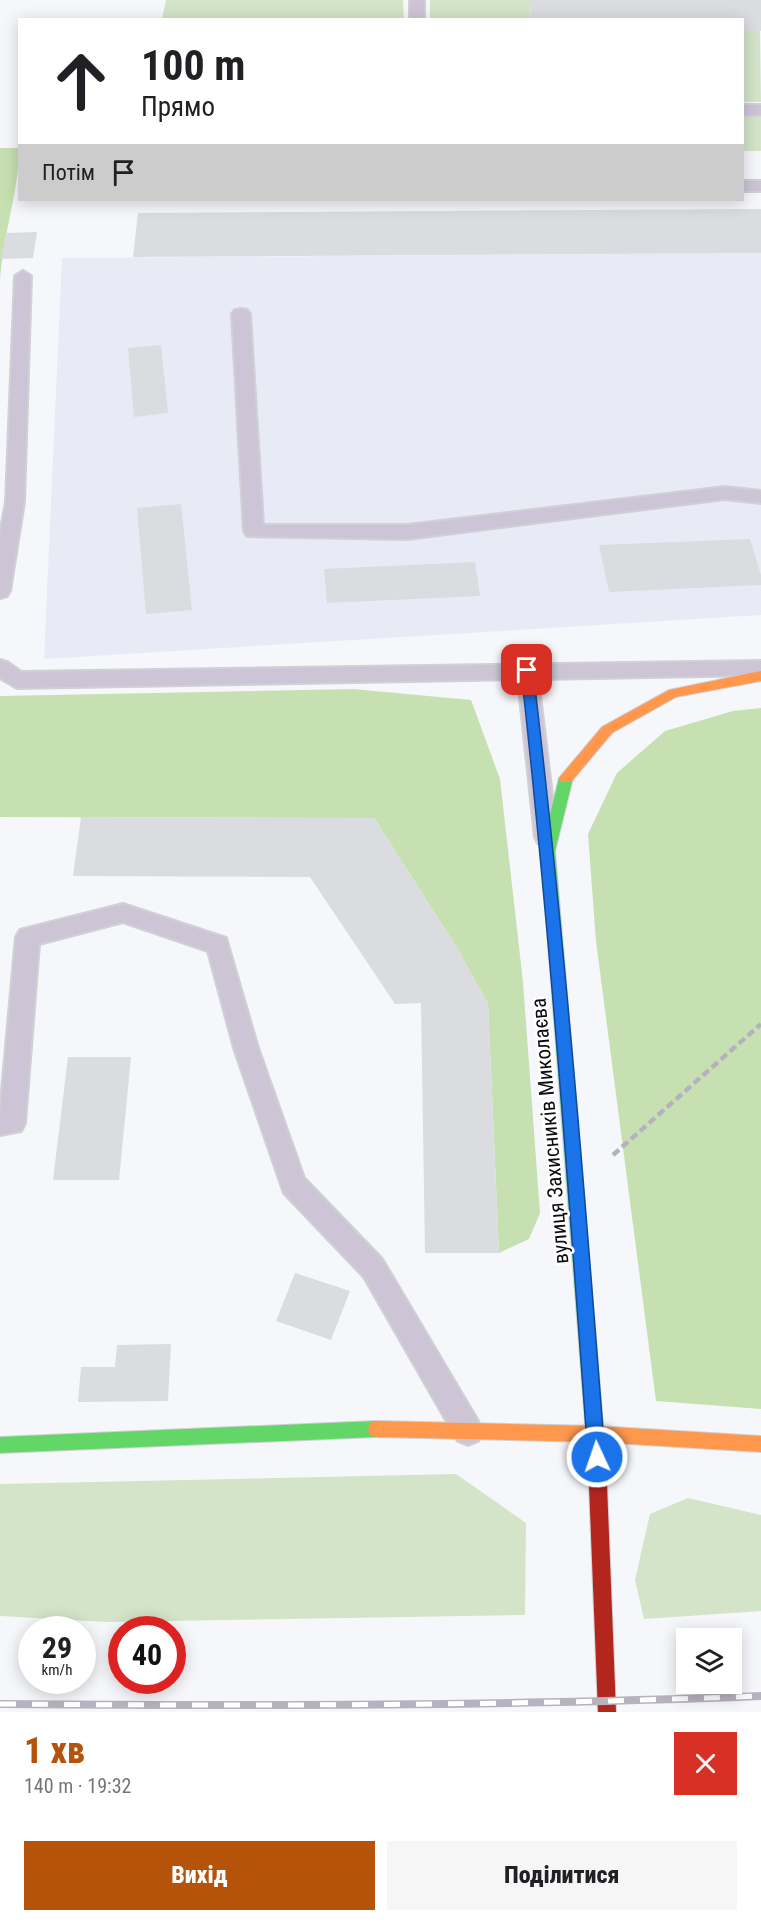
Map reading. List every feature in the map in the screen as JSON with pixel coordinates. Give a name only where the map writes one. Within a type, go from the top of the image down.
[{"type":"street","name":"вулиця Захисників Миколаєва","points":[[607,1712],[596,1434],[548,851],[567,776],[608,730],[673,693],[761,676]]},
{"type":"street","points":[[0,1445],[351,1428],[596,1434],[761,1444]]},
{"type":"lane","points":[[417,0],[417,18]]},
{"type":"lane","points":[[744,110],[761,110]]},
{"type":"lane","points":[[744,186],[761,186]]},
{"type":"lane","points":[[0,591],[15,502],[22,276]]},
{"type":"lane","points":[[241,314],[254,531],[407,531],[725,493],[761,497]]},
{"type":"lane","points":[[0,667],[17,680],[761,668]]},
{"type":"lane","points":[[527,670],[548,851]]},
{"type":"lane","points":[[0,1124],[12,1123],[28,937],[123,913],[218,945],[246,1048],[292,1185],[373,1268],[468,1431]]},
{"type":"path","points":[[577,1187],[761,1024]]},
{"type":"shaded area","points":[[761,253],[761,615],[44,659],[62,258]]},
{"type":"green space","points":[[166,0],[403,0],[404,18],[162,18]]},
{"type":"green space","points":[[430,0],[530,0],[531,18],[430,18]]},
{"type":"green space","points":[[744,31],[760,31],[761,102],[744,102]]},
{"type":"green space","points":[[744,117],[761,117],[761,151],[744,151]]},
{"type":"green space","points":[[0,148],[18,148],[16,182],[0,282]]},
{"type":"green space","points":[[353,689],[471,700],[500,779],[523,982],[540,1213],[529,1239],[499,1253],[488,1004],[457,948],[374,818],[0,817],[0,696]]},
{"type":"green space","points":[[761,708],[761,1409],[656,1401],[596,941],[588,834],[617,773],[665,731],[733,711]]},
{"type":"green space","points":[[456,1474],[526,1523],[525,1615],[186,1621],[186,1616],[108,1616],[108,1622],[106,1622],[96,1621],[96,1616],[0,1616],[0,1484]]},
{"type":"green space","points":[[688,1498],[761,1515],[761,1611],[644,1619],[635,1580],[650,1514]]},
{"type":"building","points":[[530,0],[761,0],[761,31],[744,31],[744,18],[531,18]]},
{"type":"building","points":[[761,209],[761,253],[133,257],[138,213]]},
{"type":"building","points":[[37,232],[33,258],[1,259],[6,233]]},
{"type":"building","points":[[161,345],[168,413],[134,417],[128,348]]},
{"type":"building","points":[[181,504],[192,610],[146,614],[137,508]]},
{"type":"building","points":[[750,539],[761,575],[761,585],[609,592],[599,545]]},
{"type":"building","points":[[475,562],[480,596],[327,603],[324,569]]},
{"type":"building","points":[[81,817],[374,818],[457,948],[488,1004],[499,1253],[425,1253],[421,1003],[395,1004],[310,877],[73,876]]},
{"type":"building","points":[[68,1057],[131,1057],[119,1180],[53,1180]]},
{"type":"building","points":[[295,1273],[350,1291],[331,1340],[276,1321]]},
{"type":"building","points":[[171,1344],[168,1401],[78,1402],[81,1367],[115,1367],[117,1345]]},
{"type":"railway","points":[[0,1704],[571,1702],[761,1696]]},
{"type":"traffic: fast","points":[[566,778],[548,851],[597,1460]]},
{"type":"traffic: fast","points":[[0,1445],[376,1429]]},
{"type":"traffic: slow","points":[[566,778],[607,730],[673,693],[761,676]]},
{"type":"traffic: slow","points":[[376,1429],[596,1434],[761,1444]]},
{"type":"traffic: jam","points":[[597,1460],[607,1712]]},
{"type":"route","points":[[527,670],[548,851],[577,1187],[597,1457]]}]
